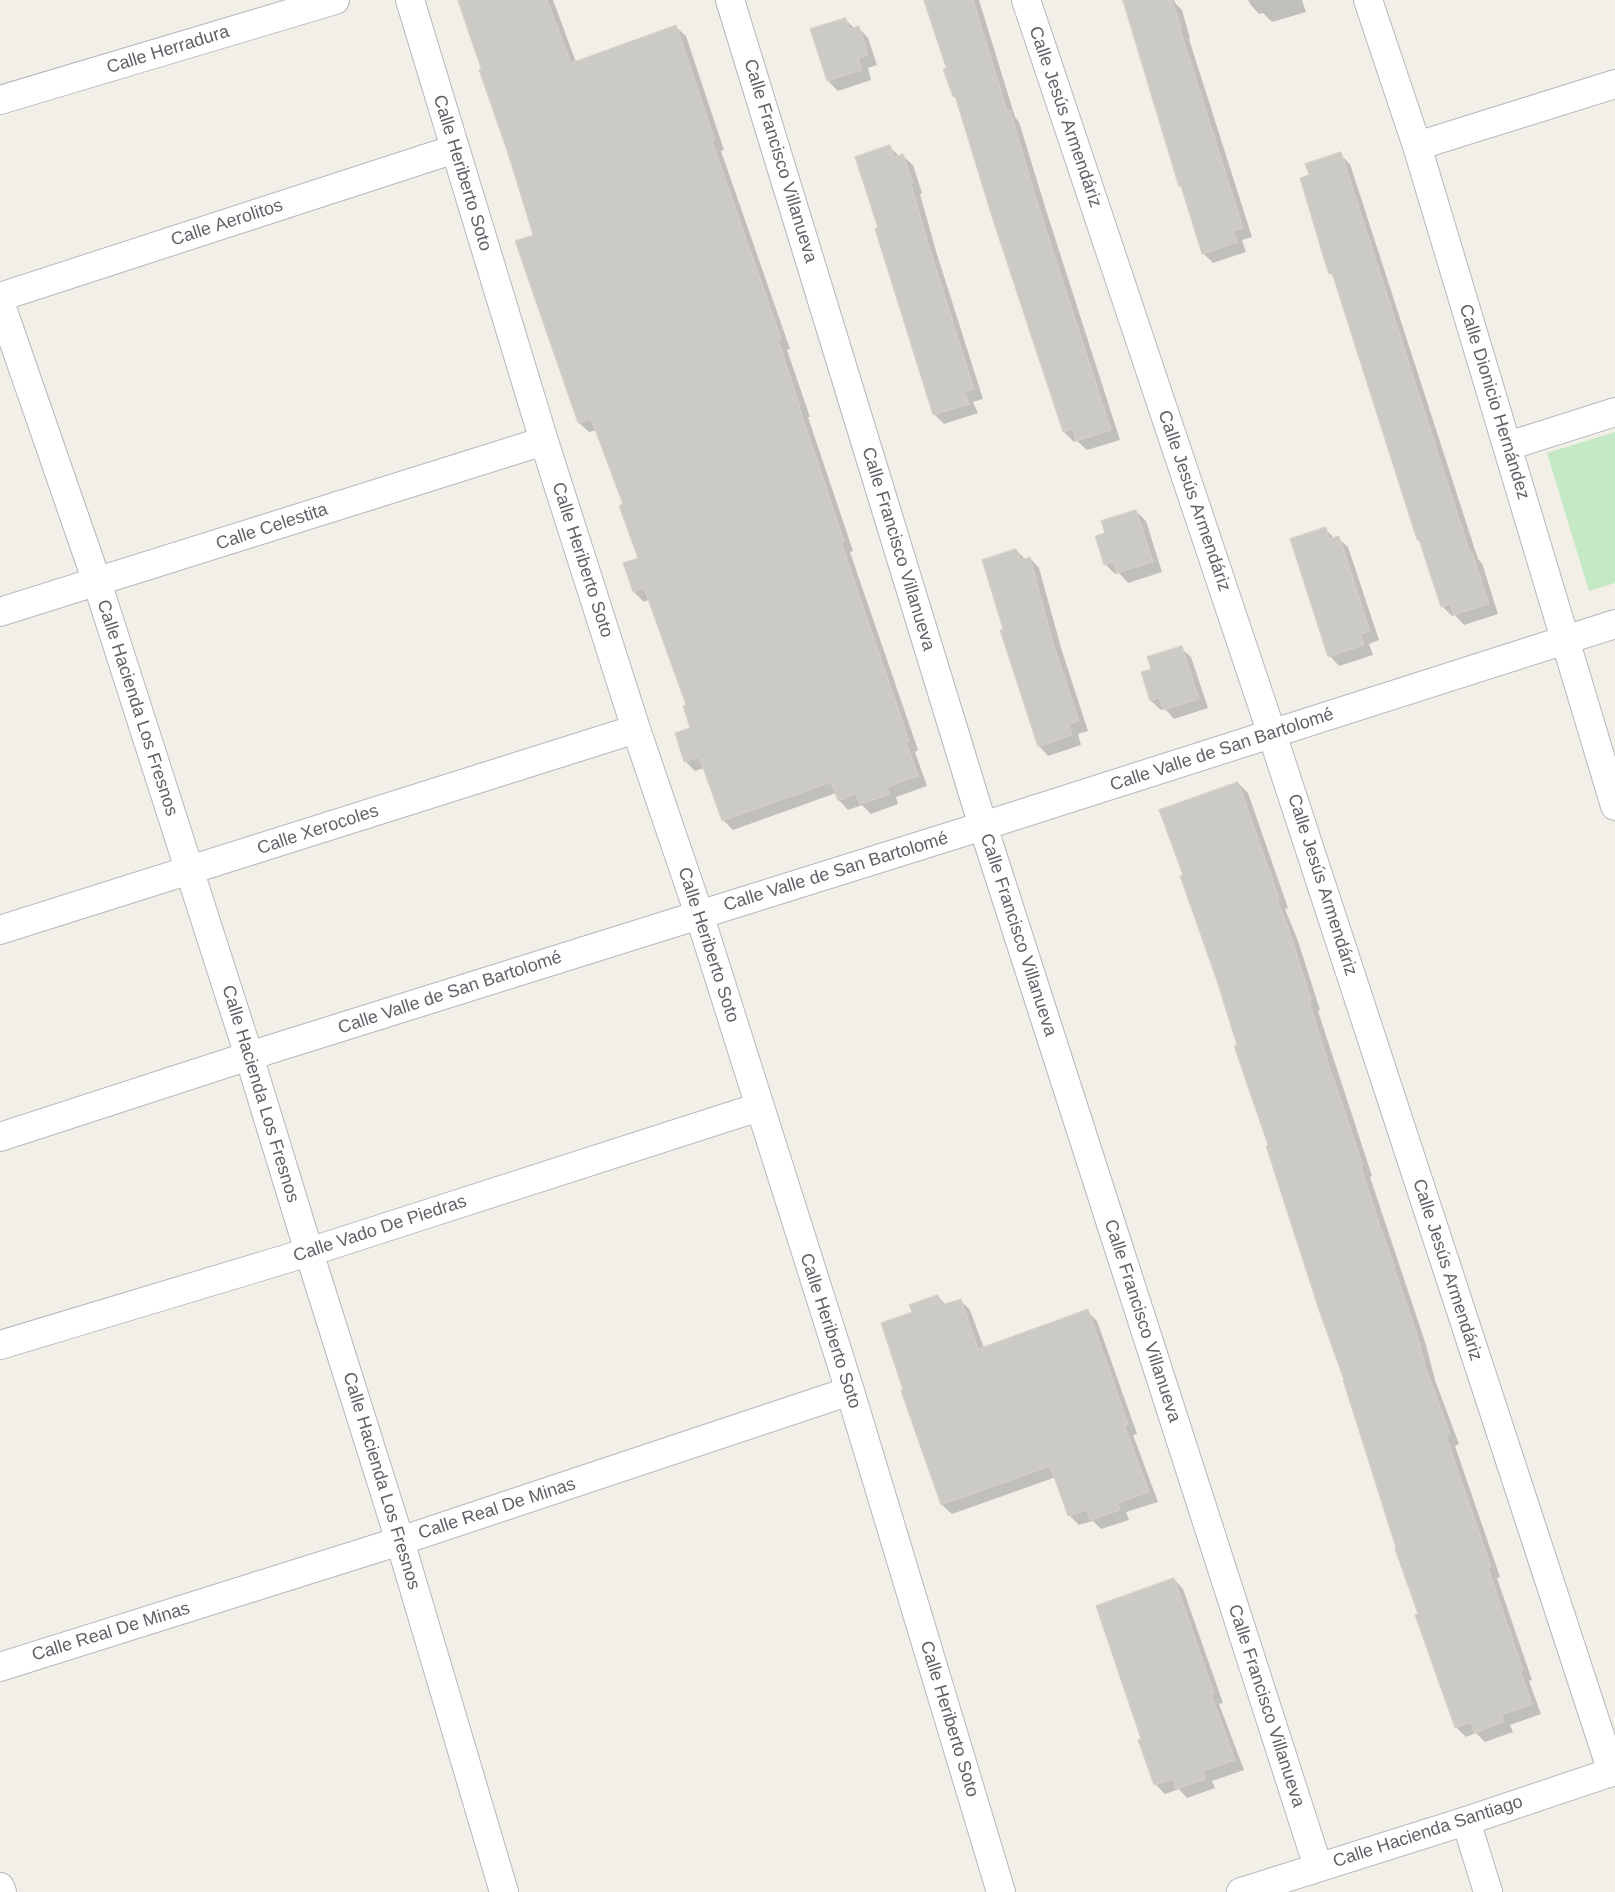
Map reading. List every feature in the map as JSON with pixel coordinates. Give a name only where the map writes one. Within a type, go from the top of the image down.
[{"type":"street","name":"Calle Herradura","points":[[0,100],[336,0]]},
{"type":"street","name":"Calle Heriberto Soto","points":[[410,0],[544,441],[636,729],[699,914],[758,1107],[850,1391],[1001,1892]]},
{"type":"street","name":"Calle Francisco Villanueva","points":[[730,0],[983,826],[1318,1867]]},
{"type":"street","name":"Calle Jesús Armendáriz","points":[[1026,0],[1272,734],[1613,1772]]},
{"type":"street","name":"Calle Dionicio Hernández","points":[[1368,0],[1417,146],[1615,806]]},
{"type":"street","points":[[1417,146],[1615,84]]},
{"type":"street","name":"Calle Aerolitos","points":[[0,297],[455,149]]},
{"type":"street","name":"Calle Hacienda Los Fresnos","points":[[0,302],[97,582],[250,1056],[309,1252],[400,1541],[504,1892]]},
{"type":"street","points":[[1508,446],[1615,412]]},
{"type":"street","name":"Calle Celestita","points":[[0,612],[544,441]]},
{"type":"street","name":"Calle Valle de San Bartolomé","points":[[0,1137],[250,1056],[983,826],[1615,624]]},
{"type":"street","name":"Calle Xerocoles","points":[[0,930],[636,729]]},
{"type":"street","name":"Calle Vado De Piedras","points":[[0,1345],[309,1252],[758,1107]]},
{"type":"street","name":"Calle Real De Minas","points":[[0,1667],[400,1541],[850,1391]]},
{"type":"street","name":"Calle Hacienda Santiago","points":[[1241,1892],[1466,1821],[1613,1772]]},
{"type":"street","points":[[1466,1821],[1488,1892]]},
{"type":"street","points":[[0,1887],[2,1892]]},
{"type":"green space","points":[[1615,432],[1615,583],[1589,591],[1547,453]]},
{"type":"building","points":[[458,0],[547,0],[571,63],[676,25],[715,140],[712,141],[781,339],[778,340],[844,541],[841,542],[909,741],[906,742],[918,776],[887,787],[890,794],[860,804],[856,794],[838,801],[831,782],[722,821],[699,757],[684,762],[675,733],[690,728],[683,706],[686,705],[644,588],[633,592],[623,563],[638,558],[619,506],[623,504],[591,419],[578,423],[515,241],[533,235]]},
{"type":"building","points":[[924,0],[973,0],[1007,111],[1010,110],[1037,202],[1111,430],[1076,441],[1073,429],[1063,432],[992,217],[955,96],[953,97],[943,69],[946,68]]},
{"type":"building","points":[[1123,0],[1172,0],[1243,228],[1233,231],[1238,242],[1202,254],[1181,186],[1179,186]]},
{"type":"building","points":[[846,18],[849,29],[859,26],[868,55],[858,58],[862,70],[827,81],[810,29]]},
{"type":"building","points":[[890,145],[894,157],[903,154],[913,183],[911,184],[927,240],[974,389],[964,392],[969,404],[933,415],[875,229],[878,228],[855,157]]},
{"type":"building","points":[[1341,152],[1470,553],[1472,552],[1489,604],[1453,615],[1450,604],[1441,607],[1419,540],[1417,540],[1332,273],[1329,274],[1324,259],[1300,178],[1309,175],[1305,164]]},
{"type":"building","points":[[1136,510],[1153,562],[1117,573],[1114,562],[1104,565],[1095,536],[1105,533],[1101,521]]},
{"type":"building","points":[[1326,527],[1329,539],[1339,536],[1370,631],[1360,634],[1364,645],[1328,657],[1290,539]]},
{"type":"building","points":[[1016,549],[1021,560],[1030,557],[1052,640],[1079,721],[1069,724],[1072,735],[1038,747],[1000,630],[1003,629],[982,560]]},
{"type":"building","points":[[1182,646],[1199,699],[1164,710],[1159,698],[1150,701],[1141,672],[1151,669],[1147,657]]},
{"type":"building","points":[[1238,782],[1279,898],[1277,899],[1311,1000],[1309,1001],[1363,1166],[1361,1167],[1380,1227],[1417,1334],[1426,1369],[1450,1434],[1446,1436],[1491,1567],[1488,1568],[1523,1670],[1520,1671],[1532,1704],[1501,1715],[1504,1722],[1474,1733],[1471,1722],[1455,1728],[1415,1615],[1418,1614],[1395,1549],[1344,1380],[1320,1313],[1266,1146],[1268,1145],[1234,1046],[1237,1045],[1216,978],[1180,876],[1183,875],[1159,810]]},
{"type":"building","points":[[938,1295],[942,1305],[961,1299],[978,1349],[1088,1309],[1128,1424],[1124,1425],[1149,1492],[1117,1503],[1120,1510],[1090,1520],[1087,1510],[1068,1516],[1050,1466],[941,1505],[901,1391],[903,1390],[881,1323],[912,1312],[909,1305]]},
{"type":"building","points":[[1174,1578],[1214,1693],[1211,1694],[1235,1760],[1203,1771],[1206,1779],[1176,1789],[1173,1779],[1154,1785],[1138,1740],[1141,1739],[1096,1606]]}]
